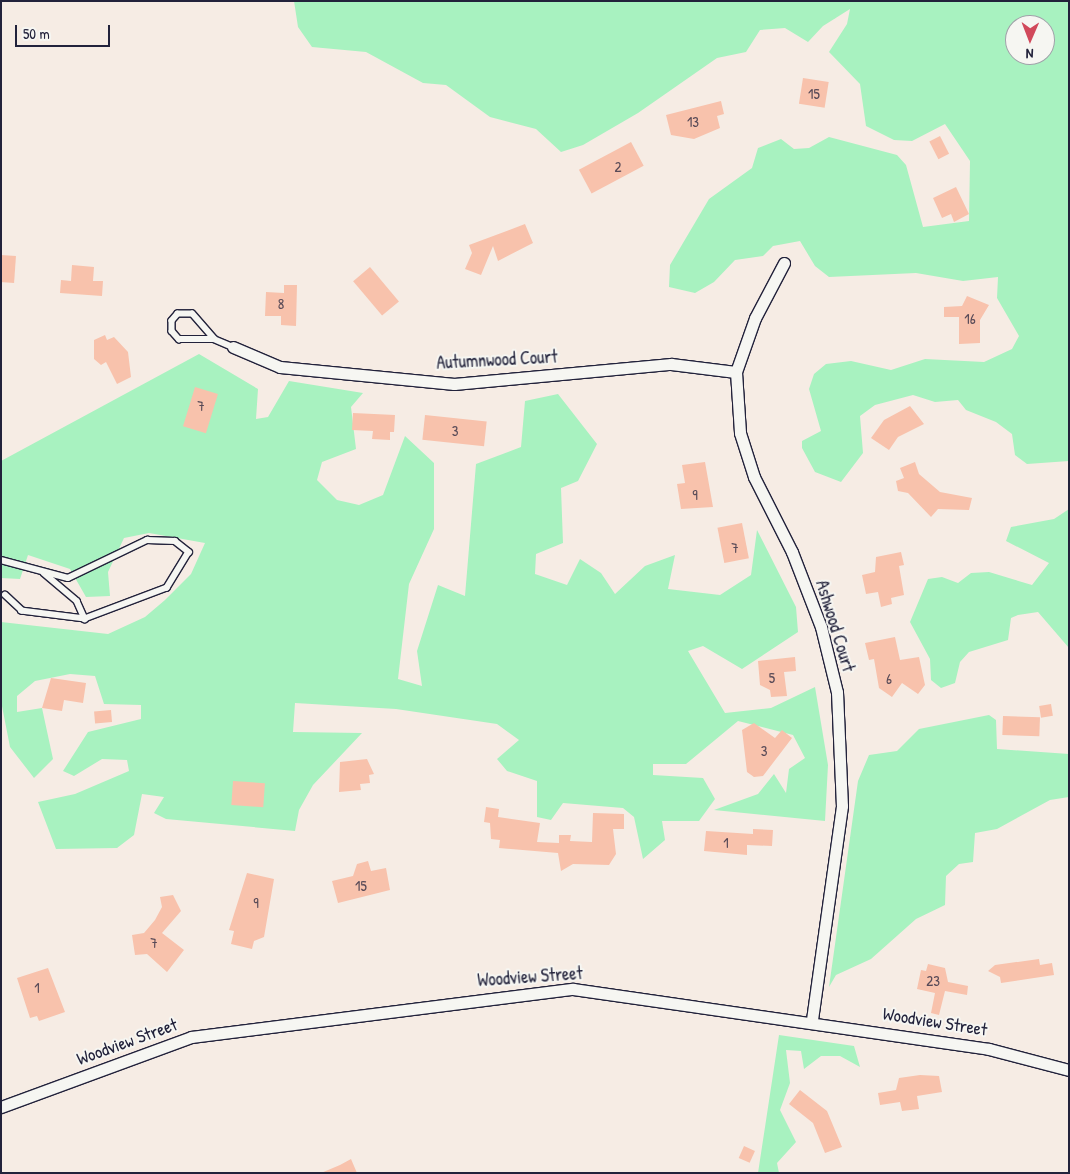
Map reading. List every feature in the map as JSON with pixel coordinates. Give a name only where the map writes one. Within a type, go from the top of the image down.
[{"type":"street","name":"Ashwood Court","points":[[784,263],[755,318],[736,372],[740,433],[754,477],[792,552],[821,627],[837,692],[842,806],[812,1020]]},
{"type":"street","name":"Autumnwood Court","points":[[233,347],[280,367],[454,384],[671,364],[736,372]]},
{"type":"street","name":"Woodview Street","points":[[1,1107],[191,1037],[532,991],[619,992],[812,1020],[989,1049],[1069,1070]]},
{"type":"lane","points":[[214,339],[192,314],[178,314],[172,321],[174,335],[183,340],[214,339],[233,347]]},
{"type":"lane","points":[[1,560],[68,578],[147,540],[175,541],[189,552],[167,588],[85,618],[22,611],[5,595]]},
{"type":"lane","points":[[42,571],[77,601],[85,618]]},
{"type":"green space","points":[[294,1],[1069,1],[1069,461],[1027,464],[1015,455],[1012,434],[996,422],[966,410],[958,400],[935,402],[913,395],[875,405],[860,416],[863,453],[841,482],[815,472],[802,448],[802,441],[821,431],[809,389],[814,374],[826,364],[851,361],[891,370],[925,359],[984,362],[1012,349],[1019,336],[997,298],[998,277],[963,281],[916,273],[829,277],[815,266],[800,241],[773,246],[763,256],[735,260],[714,282],[695,293],[669,287],[670,265],[709,199],[752,168],[758,148],[781,139],[794,149],[809,148],[829,137],[897,155],[906,165],[923,227],[969,221],[970,161],[945,124],[912,141],[894,140],[866,126],[860,84],[829,52],[847,24],[850,9],[823,26],[808,42],[785,28],[760,30],[746,52],[717,58],[638,113],[583,145],[561,152],[536,129],[490,117],[446,85],[423,83],[366,52],[312,47],[298,27]]},
{"type":"green space","points":[[199,354],[258,389],[256,419],[268,417],[289,381],[363,393],[351,407],[356,449],[322,462],[317,480],[337,500],[359,505],[383,495],[405,436],[434,463],[434,529],[409,584],[398,679],[422,686],[417,651],[438,585],[465,596],[476,464],[521,447],[525,401],[558,394],[597,444],[578,481],[561,488],[563,543],[536,554],[535,574],[567,585],[580,559],[601,573],[615,594],[645,566],[675,555],[668,589],[720,595],[751,575],[757,530],[796,607],[798,632],[742,669],[703,646],[688,651],[725,713],[771,708],[815,687],[828,765],[825,821],[714,810],[758,794],[774,774],[786,793],[789,769],[805,758],[793,735],[738,721],[686,764],[653,764],[653,775],[703,778],[715,799],[699,821],[662,821],[665,840],[643,859],[634,817],[623,808],[563,803],[551,820],[537,817],[537,781],[507,771],[497,759],[519,740],[497,724],[396,709],[295,703],[293,732],[362,733],[313,785],[299,810],[295,831],[166,819],[154,813],[164,797],[142,794],[134,835],[117,848],[56,849],[38,802],[75,794],[129,771],[127,760],[102,759],[74,776],[63,771],[88,732],[141,719],[141,705],[104,704],[95,676],[70,674],[35,681],[17,696],[17,712],[42,708],[53,759],[34,778],[10,747],[1,701],[1,622],[108,634],[145,617],[165,600],[191,574],[205,543],[149,533],[124,538],[108,572],[110,596],[86,597],[70,569],[28,555],[20,579],[1,578],[1,461]]},
{"type":"green space","points":[[1069,509],[1069,648],[1038,612],[1018,615],[1011,618],[1008,640],[969,652],[960,662],[955,683],[941,688],[931,680],[930,659],[910,622],[928,579],[942,577],[958,583],[971,573],[989,572],[1032,585],[1049,563],[1006,541],[1011,527],[1054,519]]},
{"type":"green space","points":[[989,715],[996,720],[997,749],[1069,754],[1069,797],[1050,800],[997,829],[975,833],[973,862],[959,864],[946,876],[945,905],[916,919],[871,959],[836,975],[829,987],[858,781],[869,755],[897,751],[919,729]]},
{"type":"green space","points":[[779,1035],[854,1046],[860,1067],[840,1056],[821,1056],[804,1069],[801,1051],[786,1050],[790,1083],[780,1110],[796,1142],[777,1163],[779,1173],[758,1173]]},
{"type":"building","points":[[803,78],[829,82],[825,108],[799,104]]},
{"type":"building","points":[[721,101],[724,114],[717,116],[720,128],[694,139],[671,135],[666,115]]},
{"type":"building","points":[[940,136],[949,154],[938,159],[929,141]]},
{"type":"building","points":[[631,142],[644,166],[592,194],[579,170]]},
{"type":"building","points":[[956,187],[969,214],[954,222],[951,214],[942,218],[933,198]]},
{"type":"building","points":[[525,224],[533,243],[498,261],[493,246],[481,275],[465,269],[472,253],[469,245]]},
{"type":"building","points":[[1,255],[16,256],[14,283],[1,282]]},
{"type":"building","points":[[72,265],[94,267],[93,281],[103,281],[102,296],[60,293],[61,280],[71,281]]},
{"type":"building","points":[[370,267],[399,301],[382,316],[353,281]]},
{"type":"building","points":[[284,285],[297,285],[296,326],[281,325],[281,316],[265,316],[266,292],[284,293]]},
{"type":"building","points":[[967,296],[989,305],[980,320],[980,343],[959,344],[959,317],[944,317],[944,307],[962,306]]},
{"type":"building","points":[[105,335],[107,340],[114,337],[128,352],[131,377],[117,384],[106,362],[101,365],[94,359],[94,340]]},
{"type":"building","points":[[195,387],[218,394],[206,433],[183,426]]},
{"type":"building","points":[[910,406],[924,424],[898,437],[889,450],[871,438],[884,420]]},
{"type":"building","points":[[353,413],[395,415],[394,432],[390,432],[390,440],[372,439],[373,431],[352,430]]},
{"type":"building","points":[[425,415],[487,421],[484,446],[422,440]]},
{"type":"building","points":[[705,462],[713,507],[681,509],[677,484],[685,483],[682,465]]},
{"type":"building","points":[[915,462],[919,474],[940,492],[972,498],[969,510],[938,509],[931,517],[908,493],[898,491],[896,481],[904,478],[900,468]]},
{"type":"building","points":[[742,523],[749,558],[724,563],[717,528]]},
{"type":"building","points":[[901,552],[904,565],[899,566],[904,595],[891,598],[892,604],[881,607],[878,592],[866,594],[862,575],[875,572],[876,557]]},
{"type":"building","points":[[895,637],[900,660],[919,657],[925,685],[918,694],[902,683],[892,697],[879,688],[874,659],[869,660],[865,643]]},
{"type":"building","points":[[795,657],[796,671],[784,672],[787,696],[771,697],[770,690],[760,685],[758,661]]},
{"type":"building","points":[[51,678],[86,683],[83,703],[64,700],[62,711],[42,708]]},
{"type":"building","points":[[1051,704],[1053,716],[1041,718],[1039,706]]},
{"type":"building","points":[[111,710],[112,722],[95,723],[94,711]]},
{"type":"building","points":[[1003,716],[1040,717],[1039,736],[1002,735]]},
{"type":"building","points":[[754,723],[775,738],[782,730],[792,738],[763,776],[754,777],[747,772],[742,730]]},
{"type":"building","points":[[367,759],[374,774],[369,775],[370,783],[360,784],[361,790],[339,792],[340,762]]},
{"type":"building","points":[[233,781],[265,783],[263,807],[231,805]]},
{"type":"building","points":[[486,807],[499,809],[498,817],[540,823],[537,842],[559,843],[559,835],[571,835],[570,841],[592,842],[593,813],[624,814],[624,829],[613,829],[616,854],[609,865],[573,864],[561,871],[558,853],[499,848],[500,840],[491,839],[490,823],[484,822]]},
{"type":"building","points":[[753,829],[773,830],[772,846],[747,845],[747,855],[704,851],[706,831],[753,834]]},
{"type":"building","points":[[368,861],[371,871],[386,868],[390,890],[338,903],[332,881],[353,876],[357,864]]},
{"type":"building","points":[[247,873],[274,879],[264,937],[254,941],[252,949],[231,944],[234,931],[229,930]]},
{"type":"building","points":[[173,895],[181,911],[162,933],[184,950],[167,972],[147,954],[135,955],[132,935],[144,933],[155,920],[162,907],[160,897]]},
{"type":"building","points":[[1039,959],[1040,965],[1052,963],[1054,975],[1001,983],[1000,977],[988,971],[995,965]]},
{"type":"building","points":[[928,964],[945,968],[948,982],[968,986],[967,995],[945,991],[939,1015],[931,1013],[935,993],[917,989],[921,970],[926,971]]},
{"type":"building","points":[[48,968],[65,1012],[39,1021],[37,1016],[30,1018],[17,978]]},
{"type":"building","points":[[920,1075],[939,1076],[942,1092],[917,1096],[919,1109],[902,1111],[900,1102],[880,1105],[878,1093],[896,1090],[899,1078]]},
{"type":"building","points":[[800,1090],[827,1111],[842,1147],[825,1153],[813,1123],[789,1104]]},
{"type":"building","points":[[744,1146],[755,1151],[750,1163],[739,1158]]},
{"type":"building","points":[[351,1159],[357,1173],[321,1173],[340,1165]]}]
